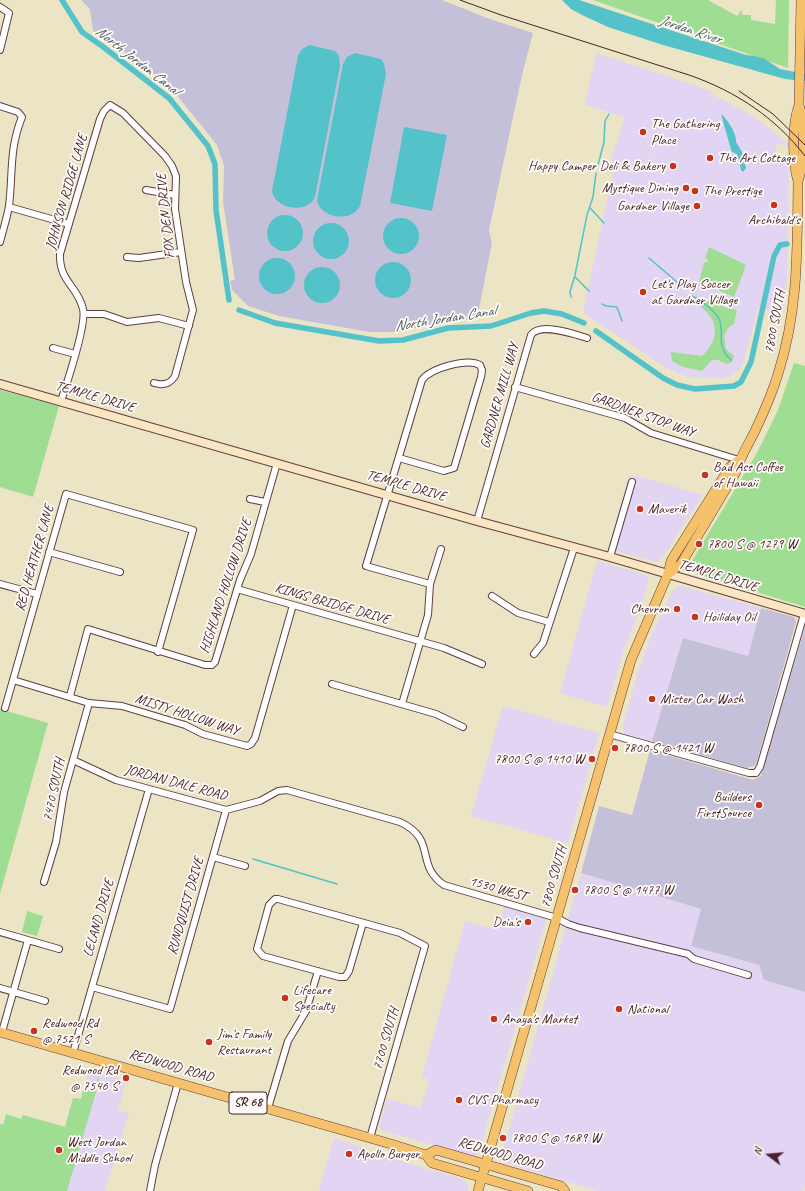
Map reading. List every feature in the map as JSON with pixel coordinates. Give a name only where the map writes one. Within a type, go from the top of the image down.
[{"type":"main road","name":"7800 SOUTH","points":[[478,1191],[609,734],[638,641],[668,574],[681,564],[736,472],[739,460],[768,401],[788,336],[797,273],[798,181],[802,170],[803,115],[799,105],[800,0]]},
{"type":"main road","name":"REDWOOD ROAD","points":[[1,1032],[370,1138],[426,1155],[432,1163],[528,1191]]},
{"type":"main road","name":"REDWOOD ROAD","points":[[426,1155],[436,1150],[561,1186],[565,1191]]},
{"type":"street","points":[[0,7],[9,13],[0,50]]},
{"type":"street","name":"FOX DEN DRIVE","points":[[110,105],[123,113],[172,166],[177,182],[175,209],[186,282],[193,303],[189,326],[175,376],[171,382],[166,384],[154,383]]},
{"type":"street","name":"JOHNSON RIDGE LANE","points":[[84,314],[80,301],[65,278],[60,264],[60,254],[100,119],[104,110],[110,105]]},
{"type":"street","points":[[0,106],[18,112],[22,117],[11,156],[9,207],[0,242]]},
{"type":"street","points":[[146,190],[175,195]]},
{"type":"street","points":[[9,207],[69,224]]},
{"type":"street","points":[[127,257],[139,258],[181,252]]},
{"type":"street","points":[[61,401],[83,327],[84,314],[104,314],[127,322],[159,318],[189,326]]},
{"type":"street","name":"GARDNER MILL WAY","points":[[477,521],[529,338],[539,329],[560,330],[587,338]]},
{"type":"street","points":[[53,348],[75,354]]},
{"type":"street","points":[[399,458],[444,471],[454,468],[482,377],[481,367],[477,363],[441,367],[427,375],[419,388],[366,566],[430,584]]},
{"type":"street","name":"TEMPLE DRIVE","points":[[0,384],[388,494],[477,521],[610,557],[805,614]]},
{"type":"street","name":"GARDNER STOP WAY","points":[[516,387],[624,418],[651,433],[739,460]]},
{"type":"street","name":"HIGHLAND HOLLOW DRIVE","points":[[70,696],[88,629],[138,644],[158,652],[205,665],[212,665],[217,659],[237,589],[251,554],[277,463]]},
{"type":"street","points":[[610,557],[632,482]]},
{"type":"street","name":"RED HEATHER LANE","points":[[5,708],[66,494],[193,530],[158,652]]},
{"type":"street","points":[[250,499],[265,502]]},
{"type":"street","points":[[534,654],[543,643],[574,548]]},
{"type":"street","points":[[402,704],[428,615],[430,584],[441,549]]},
{"type":"street","points":[[49,552],[120,572]]},
{"type":"street","points":[[0,584],[38,594]]},
{"type":"street","name":"KINGS BRIDGE DRIVE","points":[[237,589],[420,641],[459,653],[482,664]]},
{"type":"street","points":[[492,596],[518,613],[549,622]]},
{"type":"street","name":"MISTY HOLLOW WAY","points":[[89,703],[122,706],[185,725],[203,734],[242,745],[251,744],[255,738],[293,605]]},
{"type":"street","points":[[609,734],[749,774],[756,773],[760,767],[805,614]]},
{"type":"street","points":[[13,680],[89,703]]},
{"type":"street","points":[[332,684],[436,714],[463,727]]},
{"type":"street","name":"7470 SOUTH","points":[[44,882],[56,842],[62,802],[89,703]]},
{"type":"street","name":"JORDAN DALE ROAD","points":[[73,760],[106,776],[226,810],[260,801],[273,793]]},
{"type":"street","name":"LELAND DRIVE","points":[[73,1053],[149,789]]},
{"type":"street","name":"1530 WEST","points":[[273,793],[282,790],[294,792],[400,822],[409,826],[418,834],[423,842],[430,872],[444,885],[557,918],[568,924],[615,938],[688,954],[694,959],[748,975]]},
{"type":"street","name":"RUNDQUIST DRIVE","points":[[92,987],[170,1009],[226,810]]},
{"type":"street","points":[[213,857],[245,866]]},
{"type":"street","points":[[278,899],[363,923],[349,971],[345,977],[339,977],[263,956],[258,952],[257,946],[267,912],[273,900],[278,899]]},
{"type":"street","name":"7700 SOUTH","points":[[363,923],[400,933],[425,946],[370,1138]]},
{"type":"street","points":[[0,932],[59,949]]},
{"type":"street","points":[[1,1032],[28,940]]},
{"type":"street","points":[[268,1108],[288,1041],[306,1011],[318,971]]},
{"type":"street","points":[[0,988],[45,1001]]},
{"type":"street","points":[[150,1191],[155,1165],[178,1083]]},
{"type":"shaded area","points":[[81,0],[442,0],[487,18],[533,33],[522,75],[489,230],[492,243],[477,319],[453,319],[398,332],[369,332],[279,316],[248,306],[232,290],[230,281],[235,280],[223,202],[224,166],[217,145],[175,93],[161,79],[118,47],[93,31],[90,9]]},
{"type":"shaded area","name":"Gardner Village","points":[[596,53],[712,91],[711,94],[748,113],[783,139],[789,147],[777,143],[774,155],[789,161],[787,278],[784,312],[758,309],[743,363],[738,371],[732,376],[722,378],[692,378],[670,370],[583,313],[613,172],[612,156],[625,118],[585,104]]},
{"type":"shaded area","points":[[637,476],[703,495],[662,558],[657,562],[608,549],[629,477]]},
{"type":"shaded area","points":[[597,561],[644,574],[649,579],[641,607],[623,652],[607,707],[560,693]]},
{"type":"shaded area","points":[[680,586],[761,608],[748,656],[683,638],[652,741],[625,734],[622,729],[639,669],[654,629],[673,590]]},
{"type":"shaded area","points":[[761,608],[794,617],[796,622],[756,765],[747,768],[652,741],[683,638],[748,656]]},
{"type":"shaded area","points":[[805,627],[805,992],[764,980],[759,965],[691,946],[701,909],[581,873],[599,806],[632,815],[650,750],[753,780],[761,776]]},
{"type":"shaded area","points":[[503,706],[599,733],[568,843],[471,816]]},
{"type":"shaded area","points":[[581,873],[701,909],[691,946],[759,965],[764,980],[805,992],[805,1184],[803,1191],[597,1191],[509,1164],[504,1160],[503,1151]]},
{"type":"shaded area","points":[[505,907],[543,917],[546,921],[479,1152],[476,1155],[471,1155],[383,1131],[379,1127],[387,1099],[421,1108],[429,1079],[422,1077],[465,921],[498,930]]},
{"type":"shaded area","name":"West Jordan Middle School","points":[[89,1070],[126,1080],[118,1110],[129,1113],[105,1191],[0,1191],[0,1124],[3,1125],[6,1114],[21,1119],[23,1115],[65,1127],[73,1098],[81,1099]]},
{"type":"shaded area","points":[[334,1138],[394,1159],[462,1179],[468,1185],[468,1191],[319,1191]]},
{"type":"green space","points":[[593,0],[708,0],[737,16],[742,10],[742,15],[751,15],[751,20],[775,24],[776,0],[789,0],[788,68]]},
{"type":"green space","points":[[709,247],[746,265],[734,297],[699,282],[704,263],[708,261],[708,259],[705,258]]},
{"type":"green space","points":[[695,296],[727,308],[737,310],[734,324],[728,328],[724,336],[726,349],[734,356],[732,362],[727,364],[718,360],[712,360],[702,371],[683,367],[672,361],[671,352],[702,356],[709,348],[715,334],[712,319],[695,301]]},
{"type":"green space","points":[[794,363],[805,366],[805,607],[695,573],[691,571],[690,564],[758,451],[778,410]]},
{"type":"green space","points":[[0,390],[59,406],[33,497],[0,487]]},
{"type":"green space","points":[[0,709],[48,723],[0,894]]},
{"type":"green space","points":[[27,911],[43,916],[37,936],[22,932]]},
{"type":"green space","points":[[98,1076],[99,1082],[67,1191],[0,1191],[0,1124],[3,1125],[6,1114],[21,1119],[23,1115],[65,1127],[73,1098],[81,1099],[83,1090],[94,1092]]},
{"type":"water","points":[[562,0],[579,0],[746,55],[765,59],[780,69],[805,74],[805,81],[785,79],[663,45],[608,27],[571,9]]},
{"type":"water","points":[[310,45],[335,51],[339,56],[340,66],[315,197],[311,203],[305,206],[291,208],[279,202],[274,197],[272,191],[298,56],[302,49]]},
{"type":"water","points":[[355,53],[381,59],[384,64],[386,74],[360,206],[356,212],[350,215],[336,216],[323,211],[317,200],[343,64],[347,57]]},
{"type":"water","points":[[721,114],[732,127],[736,142],[742,152],[746,168],[743,172],[741,170],[737,154],[732,152]]},
{"type":"water","points":[[404,127],[447,135],[432,211],[390,203]]},
{"type":"water","points":[[288,215],[298,220],[302,226],[302,240],[298,246],[292,250],[282,251],[272,246],[268,240],[267,230],[272,220],[278,216]]},
{"type":"water","points":[[404,218],[414,223],[418,229],[418,243],[414,249],[408,253],[398,254],[388,249],[384,243],[383,233],[388,223],[394,219]]},
{"type":"water","points":[[334,223],[344,228],[348,234],[348,248],[344,254],[338,258],[328,259],[318,254],[314,248],[313,238],[318,228],[324,224]]},
{"type":"water","points":[[280,258],[290,263],[294,269],[294,283],[290,289],[284,293],[274,294],[264,289],[260,283],[259,273],[264,263],[270,259]]},
{"type":"water","points":[[396,262],[406,267],[410,273],[410,287],[406,293],[400,297],[390,298],[380,293],[376,287],[375,277],[380,267],[386,263]]},
{"type":"water","points":[[325,267],[335,272],[339,278],[339,292],[335,298],[329,302],[319,303],[309,298],[305,292],[304,282],[309,272],[315,268]]},
{"type":"waterway","name":"North Jordan Canal","points":[[62,0],[82,32],[169,98],[208,146],[215,164],[216,210],[229,300]]},
{"type":"waterway","points":[[598,165],[604,142],[605,121],[609,114]]},
{"type":"waterway","points":[[571,297],[570,292],[575,275],[587,215],[593,197],[596,173]]},
{"type":"waterway","points":[[590,208],[604,223]]},
{"type":"waterway","name":"North Jordan Canal","points":[[596,331],[663,378],[677,385],[695,389],[734,386],[741,382],[751,362],[774,256],[780,245],[787,244]]},
{"type":"waterway","points":[[649,258],[678,283]]},
{"type":"waterway","points":[[575,277],[589,291]]},
{"type":"waterway","points":[[691,295],[709,307],[718,317],[721,328],[721,343],[726,354],[731,360]]},
{"type":"waterway","points":[[602,304],[617,307],[622,321]]},
{"type":"waterway","name":"North Jordan Canal","points":[[239,310],[275,323],[379,341],[403,340],[448,328],[491,326],[531,313],[544,311],[562,314],[584,323]]},
{"type":"waterway","points":[[253,859],[337,884]]},
{"type":"tram line","points":[[460,0],[501,15],[706,81],[738,97],[767,117],[781,129],[805,156]]},
{"type":"tram line","points":[[739,91],[773,114],[805,145]]},
{"type":"place","name":"The Gathering Place","points":[[643,132]]},
{"type":"place","name":"The Art Cottage","points":[[710,158]]},
{"type":"place","name":"Happy Camper Deli & Bakery","points":[[673,166]]},
{"type":"place","name":"Mystique Dining","points":[[686,188]]},
{"type":"place","name":"The Prestige","points":[[695,191]]},
{"type":"place","name":"Archibald's","points":[[774,205]]},
{"type":"place","name":"Gardner Village","points":[[697,206]]},
{"type":"place","name":"Let's Play Soccer at Gardner Village","points":[[643,292]]},
{"type":"place","name":"Bad Ass Coffee of Hawaii","points":[[705,475]]},
{"type":"place","name":"Maverik","points":[[640,509]]},
{"type":"place","name":"7800 S @ 1279 W","points":[[699,544]]},
{"type":"place","name":"Chevron","points":[[677,609]]},
{"type":"place","name":"Hoiliday Oil","points":[[695,617]]},
{"type":"place","name":"Mister Car Wash","points":[[652,699]]},
{"type":"place","name":"7800 S @ 1421 W","points":[[615,748]]},
{"type":"place","name":"7800 S @ 1410 W","points":[[592,759]]},
{"type":"place","name":"Builders FirstSource","points":[[759,805]]},
{"type":"place","name":"7800 S @ 1477 W","points":[[575,890]]},
{"type":"place","name":"Deia's","points":[[528,922]]},
{"type":"place","name":"Lifecare Specialty","points":[[285,998]]},
{"type":"place","name":"National","points":[[619,1009]]},
{"type":"place","name":"Anaya's Market","points":[[494,1019]]},
{"type":"place","name":"Redwood Rd @ 7521 S","points":[[34,1031]]},
{"type":"place","name":"Jim's Family Restaurant","points":[[209,1042]]},
{"type":"place","name":"Redwood Rd @ 7546 S","points":[[126,1078]]},
{"type":"place","name":"CVS Pharmacy","points":[[459,1100]]},
{"type":"place","name":"7800 S @ 1689 W","points":[[503,1138]]},
{"type":"place","name":"West Jordan Middle School","points":[[59,1150]]},
{"type":"place","name":"Apollo Burger","points":[[349,1154]]},
{"type":"water label","name":"Jordan River","points":[[690,30]]}]
